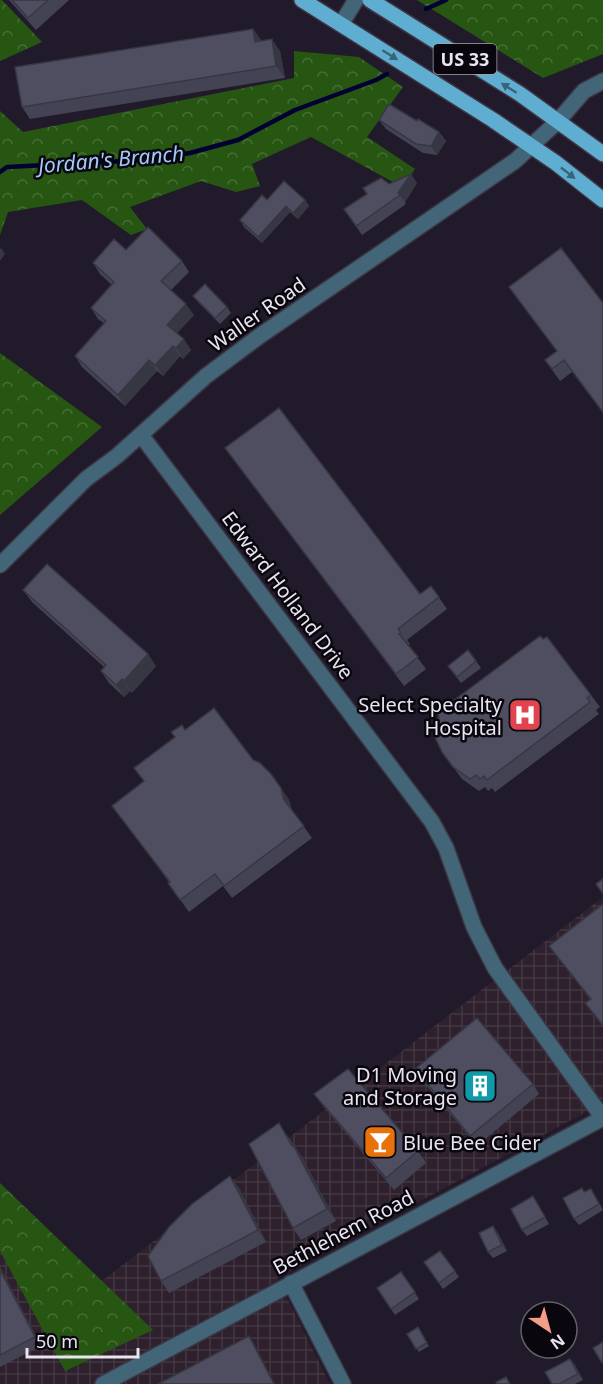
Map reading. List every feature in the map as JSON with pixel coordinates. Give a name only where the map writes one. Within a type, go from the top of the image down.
[{"type":"main road","name":"US 33","points":[[302,0],[532,146],[603,200]]},
{"type":"main road","name":"US 33","points":[[370,0],[520,94],[603,154]]},
{"type":"street","points":[[340,24],[356,0]]},
{"type":"street","name":"Waller Road","points":[[0,565],[86,479],[141,435],[206,376],[514,161],[558,121],[584,91],[603,81]]},
{"type":"street","name":"Edward Holland Drive","points":[[141,435],[432,822],[446,848],[474,927],[495,968],[603,1118]]},
{"type":"street","name":"Bethlehem Road","points":[[103,1384],[603,1118]]},
{"type":"street","points":[[291,1283],[342,1384]]},
{"type":"shaded area","points":[[603,897],[603,1103],[277,1278],[330,1384],[0,1384],[0,1196],[99,1283]]},
{"type":"green space","points":[[0,0],[42,42],[0,61]]},
{"type":"green space","points":[[417,0],[603,0],[603,54],[543,78]]},
{"type":"green space","points":[[294,51],[359,57],[403,87],[367,137],[415,169],[402,187],[311,137],[252,164],[260,186],[236,192],[201,181],[130,207],[147,229],[131,235],[82,200],[8,212],[0,235],[0,111],[23,132],[294,78]]},
{"type":"green space","points":[[0,353],[102,427],[0,515]]},
{"type":"green space","points":[[0,1183],[153,1330],[65,1371],[0,1251]]},
{"type":"building","points":[[12,0],[48,0],[28,18]]},
{"type":"building","points":[[253,29],[255,42],[272,39],[276,66],[22,107],[15,67]]},
{"type":"building","points":[[389,104],[439,132],[431,146],[416,144],[379,120]]},
{"type":"building","points":[[411,174],[398,193],[400,195],[356,226],[344,209],[367,194],[363,188],[381,178],[389,184]]},
{"type":"building","points":[[284,181],[305,200],[293,213],[286,206],[258,237],[240,220],[262,195],[267,200]]},
{"type":"building","points":[[148,227],[182,261],[161,281],[186,304],[167,325],[184,339],[176,348],[173,346],[155,365],[149,360],[118,395],[75,356],[106,321],[91,308],[114,282],[93,263],[114,239],[126,250]]},
{"type":"building","points":[[561,248],[603,303],[603,412],[564,360],[552,369],[545,360],[557,351],[509,287]]},
{"type":"building","points":[[205,284],[227,307],[215,318],[193,296]]},
{"type":"building","points":[[279,408],[420,594],[431,586],[439,597],[398,629],[401,633],[399,634],[418,657],[396,674],[225,448]]},
{"type":"building","points":[[47,564],[148,654],[124,681],[122,679],[116,685],[101,671],[106,665],[23,590]]},
{"type":"building","points":[[540,636],[543,639],[547,637],[591,695],[587,698],[590,702],[487,780],[484,776],[480,779],[476,775],[470,779],[453,767],[442,752],[434,735],[439,725],[435,721],[439,717],[437,713]]},
{"type":"building","points":[[468,650],[476,661],[457,677],[448,666]]},
{"type":"building","points":[[214,708],[253,760],[260,763],[271,774],[281,788],[284,800],[304,826],[224,886],[215,874],[180,900],[168,883],[170,882],[112,806],[144,781],[134,768],[175,737],[171,732],[182,725],[185,730]]},
{"type":"building","points":[[603,879],[603,894],[596,884]]},
{"type":"building","points":[[603,904],[603,1025],[585,1003],[591,999],[549,946]]},
{"type":"building","name":"D1 Moving and Storage","points":[[477,1018],[533,1084],[470,1136],[415,1069]]},
{"type":"building","points":[[348,1069],[418,1151],[386,1178],[314,1094]]},
{"type":"building","points":[[279,1123],[327,1209],[293,1228],[249,1144]]},
{"type":"building","points":[[230,1176],[258,1230],[161,1281],[148,1256],[169,1227],[192,1204]]},
{"type":"building","points":[[582,1188],[584,1192],[591,1189],[599,1204],[574,1219],[563,1198]]},
{"type":"building","points":[[533,1196],[545,1217],[522,1230],[511,1209]]},
{"type":"building","points":[[493,1226],[502,1245],[488,1252],[479,1233]]},
{"type":"building","points":[[440,1251],[455,1271],[439,1283],[424,1262]]},
{"type":"building","points":[[0,1270],[35,1337],[0,1355]]},
{"type":"building","points":[[401,1272],[415,1292],[391,1309],[377,1288]]},
{"type":"building","points":[[418,1327],[427,1343],[416,1349],[407,1334]]},
{"type":"building","points":[[249,1336],[274,1384],[158,1384]]},
{"type":"building","points":[[603,1342],[603,1362],[602,1363],[593,1348]]},
{"type":"building","points":[[571,1360],[578,1374],[559,1384],[552,1384],[545,1372]]},
{"type":"building","points":[[506,1377],[510,1384],[497,1384],[496,1382]]},
{"type":"waterway","name":"Jordan's Branch","points":[[426,9],[446,0]]},
{"type":"waterway","name":"Jordan's Branch","points":[[0,172],[7,167],[145,160],[190,153],[238,140],[295,110],[387,74]]},
{"type":"place","name":"Select Specialty Hospital","points":[[525,715]]},
{"type":"place","name":"D1 Moving and Storage","points":[[480,1086]]},
{"type":"place","name":"Blue Bee Cider","points":[[380,1142]]}]
